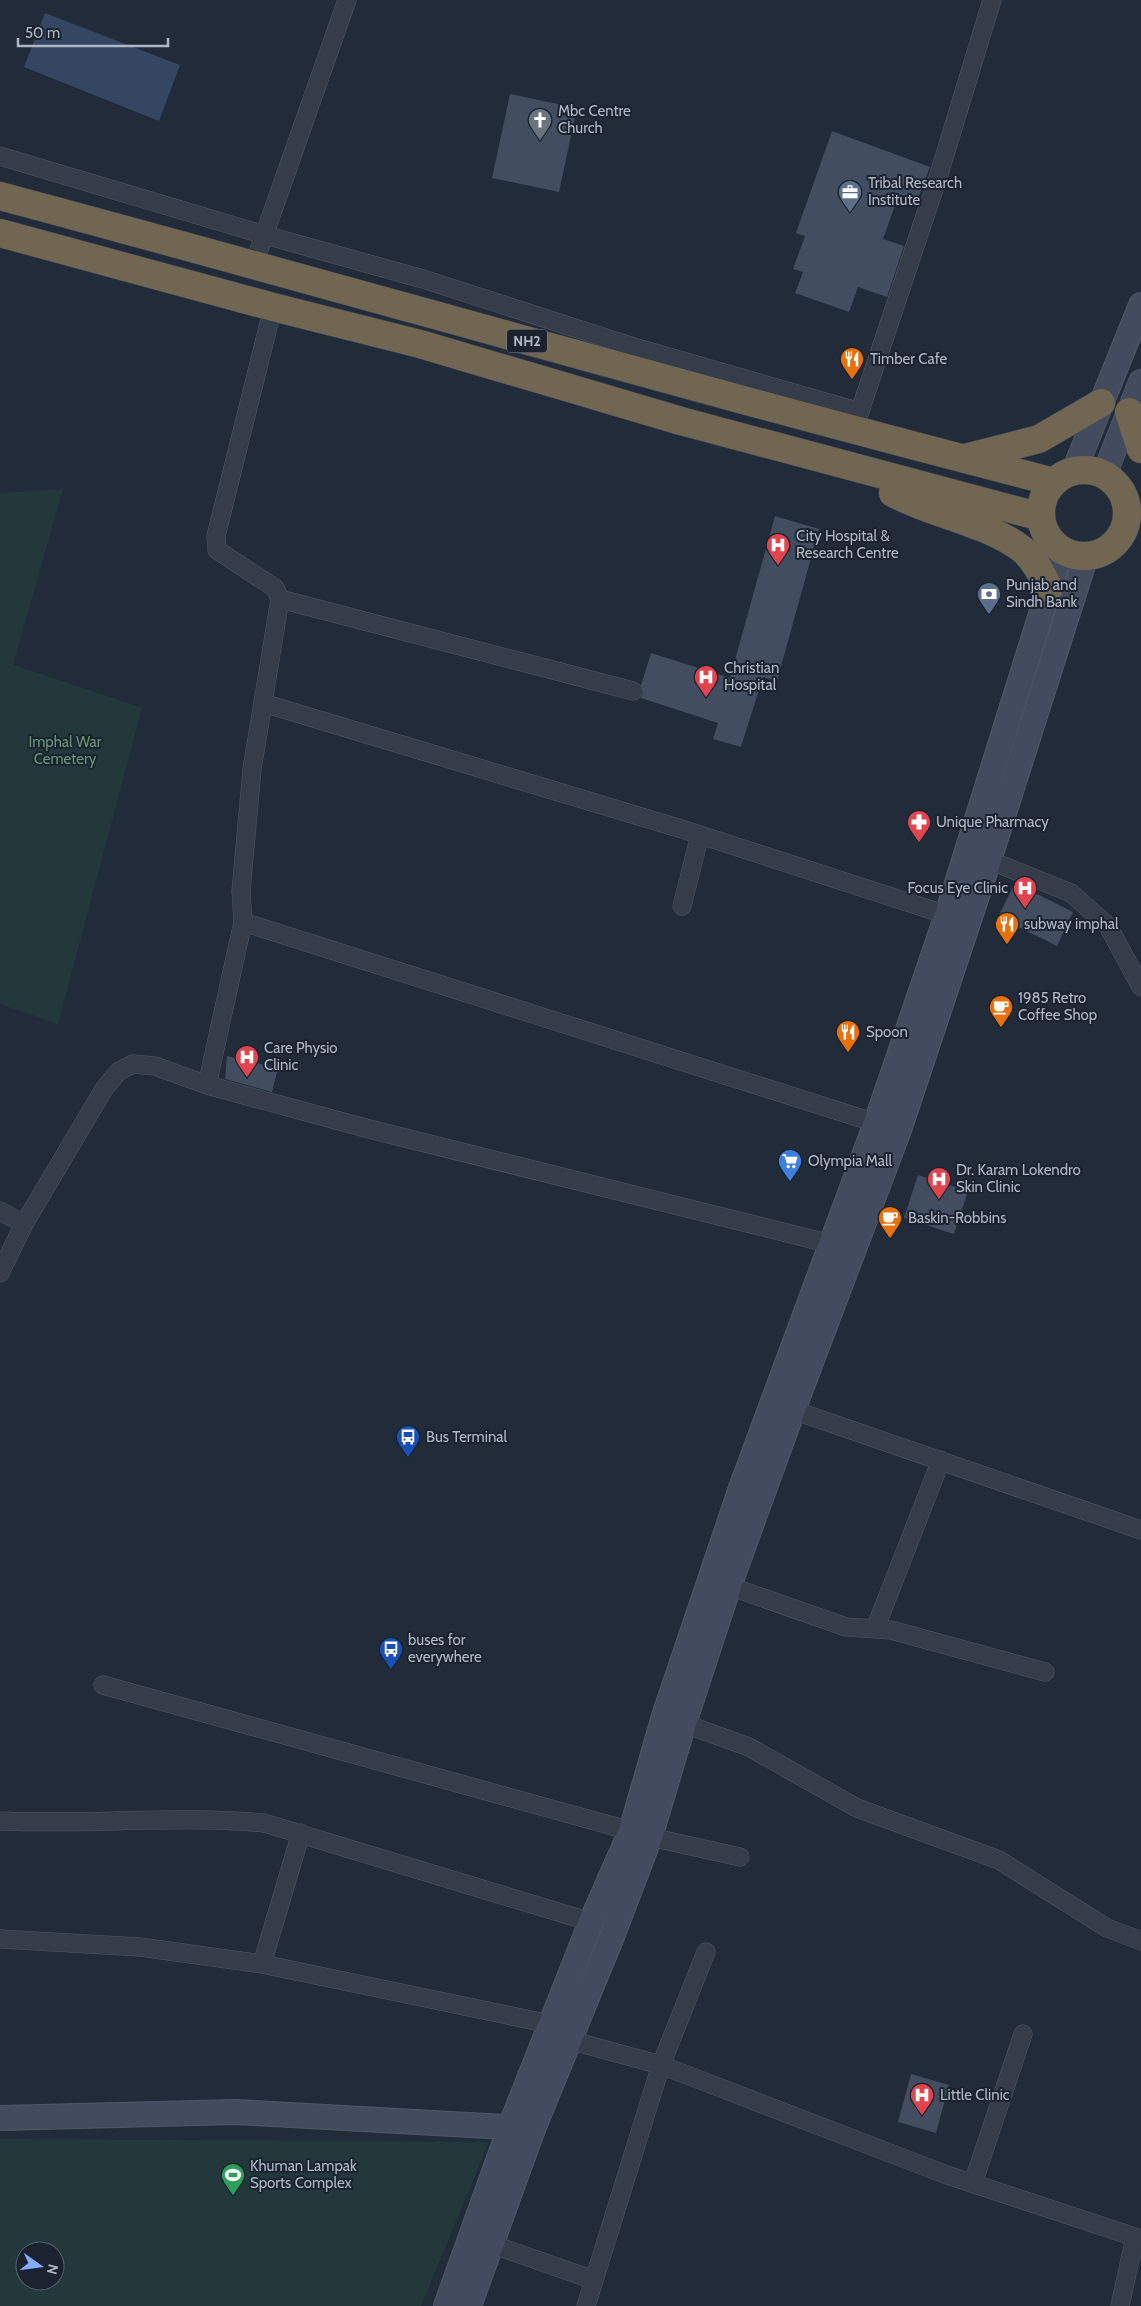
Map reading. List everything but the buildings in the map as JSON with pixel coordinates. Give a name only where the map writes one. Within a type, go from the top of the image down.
[{"type":"highway","name":"NH2","points":[[0,196],[856,421],[964,459],[1064,476],[1090,470],[1104,475]]},
{"type":"highway","name":"NH2","points":[[0,233],[273,307],[420,344],[681,421],[1041,517]]},
{"type":"highway","points":[[964,459],[1040,439],[1101,403]]},
{"type":"highway","points":[[1129,412],[1141,449]]},
{"type":"highway","points":[[846,466],[902,498],[1005,538],[1023,550],[1035,562],[1049,588]]},
{"type":"highway","points":[[1064,476],[1042,504],[1041,517],[1048,536],[1073,553],[1098,554],[1109,548],[1130,542],[1125,524],[1134,511],[1115,483],[1104,475]]},
{"type":"main road","points":[[1064,476],[1101,403],[1141,305]]},
{"type":"main road","points":[[1104,475],[1141,382]]},
{"type":"main road","points":[[674,1720],[729,1586],[792,1410],[805,1345],[831,1244],[876,1123],[947,915],[1049,588],[1073,553]]},
{"type":"main road","points":[[446,2306],[522,2128],[569,2040],[612,1939],[640,1834],[741,1488],[898,1130],[989,860],[1073,553]]},
{"type":"main road","points":[[469,2306],[491,2244],[550,2024],[591,1922],[640,1834]]},
{"type":"main road","points":[[0,2118],[236,2112],[522,2128]]},
{"type":"street","points":[[254,264],[346,0]]},
{"type":"street","points":[[0,156],[265,235],[423,278],[856,421],[939,174],[992,0]]},
{"type":"street","points":[[207,1085],[243,922],[241,891],[252,769],[280,599],[275,588],[217,550],[216,536],[273,307]]},
{"type":"street","points":[[280,599],[633,691]]},
{"type":"street","points":[[263,703],[700,835],[947,915]]},
{"type":"street","points":[[682,906],[700,835]]},
{"type":"street","points":[[989,860],[1071,893],[1108,926],[1141,987]]},
{"type":"street","points":[[243,922],[876,1123]]},
{"type":"street","points":[[0,1273],[24,1224],[104,1089],[119,1072],[133,1064],[155,1066],[207,1085],[369,1129],[831,1244]]},
{"type":"street","points":[[0,1211],[24,1224]]},
{"type":"street","points":[[792,1410],[1141,1530]]},
{"type":"street","points":[[875,1629],[941,1460]]},
{"type":"street","points":[[729,1586],[846,1627],[905,1633],[1045,1672]]},
{"type":"street","points":[[102,1685],[640,1834],[740,1857]]},
{"type":"street","points":[[674,1720],[749,1747],[857,1808],[999,1860],[1107,1928],[1141,1940]]},
{"type":"street","points":[[0,1821],[104,1822],[220,1819],[264,1823],[591,1922]]},
{"type":"street","points":[[262,1964],[301,1833]]},
{"type":"street","points":[[0,1939],[140,1947],[262,1964],[550,2024]]},
{"type":"street","points":[[586,2306],[660,2065],[706,1952]]},
{"type":"street","points":[[972,2183],[1023,2034]]},
{"type":"street","points":[[569,2040],[635,2056],[972,2183],[1138,2238],[1120,2306]]},
{"type":"street","points":[[491,2244],[594,2280]]},
{"type":"green space","name":"Imphal War Cemetery","points":[[63,489],[13,665],[142,708],[58,1024],[0,1004],[0,493]]},
{"type":"green space","name":"Khuman Lampak Sports Complex","points":[[0,2139],[489,2142],[421,2306],[0,2306]]},
{"type":"water","points":[[45,13],[180,65],[159,121],[24,67]]},
{"type":"place","name":"Mbc Centre Church","points":[[540,141]]},
{"type":"place","name":"Tribal Research Institute","points":[[850,213]]},
{"type":"place","name":"Timber Cafe","points":[[852,380]]},
{"type":"place","name":"City Hospital & Research Centre","points":[[778,566]]},
{"type":"place","name":"Punjab and Sindh Bank","points":[[989,615]]},
{"type":"place","name":"Christian Hospital","points":[[706,698]]},
{"type":"place","name":"Unique Pharmacy","points":[[919,843]]},
{"type":"place","name":"Focus Eye Clinic","points":[[1025,909]]},
{"type":"place","name":"subway imphal","points":[[1007,945]]},
{"type":"place","name":"1985 Retro Coffee Shop","points":[[1001,1028]]},
{"type":"place","name":"Spoon","points":[[848,1053]]},
{"type":"place","name":"Care Physio Clinic","points":[[247,1078]]},
{"type":"place","name":"Olympia Mall","points":[[790,1182]]},
{"type":"place","name":"Dr. Karam Lokendro Skin Clinic","points":[[939,1200]]},
{"type":"place","name":"Baskin-Robbins","points":[[890,1239]]},
{"type":"place","name":"Bus Terminal","points":[[408,1458]]},
{"type":"place","name":"buses for everywhere","points":[[391,1670]]},
{"type":"place","name":"Little Clinic","points":[[922,2116]]},
{"type":"place","name":"Khuman Lampak Sports Complex","points":[[233,2196]]}]
